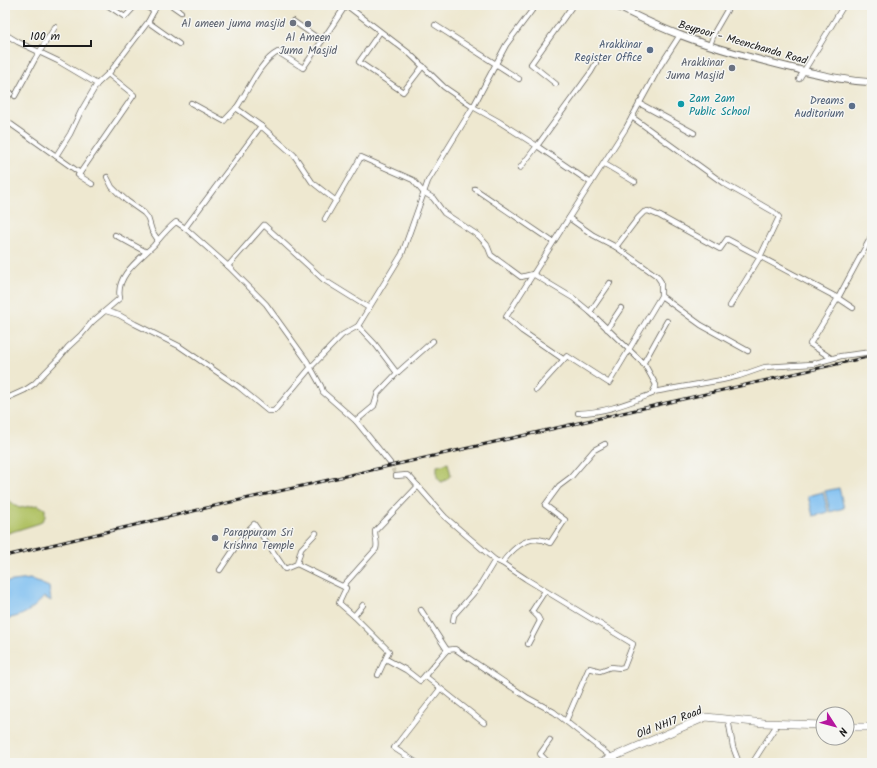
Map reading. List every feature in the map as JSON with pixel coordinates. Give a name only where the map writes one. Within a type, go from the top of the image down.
[{"type":"main road","name":"Beypoor - Meenchanda Road","points":[[614,5],[680,35],[710,45],[805,71],[856,82],[872,82]]},
{"type":"main road","name":"Old NH17 Road","points":[[599,763],[706,717],[815,725]]},
{"type":"main road","points":[[855,727],[872,727]]},
{"type":"street","points":[[107,5],[125,17],[136,5]]},
{"type":"street","points":[[143,5],[154,10]]},
{"type":"street","points":[[56,156],[70,134],[81,111],[97,84],[108,74],[148,22],[157,5]]},
{"type":"street","points":[[171,5],[181,12]]},
{"type":"street","points":[[190,103],[224,121],[236,108],[255,77],[273,55],[278,52],[302,68],[346,5],[410,54],[444,87],[473,107],[537,146],[591,183]]},
{"type":"street","points":[[106,311],[119,315],[179,346],[239,387],[268,411],[274,411],[311,367],[342,335],[358,326],[402,254],[428,181],[473,107],[506,45],[536,5]]},
{"type":"street","points":[[556,84],[531,64],[573,5]]},
{"type":"street","points":[[710,45],[715,31],[730,5]]},
{"type":"street","points":[[799,79],[844,5]]},
{"type":"street","points":[[293,21],[322,41]]},
{"type":"street","points":[[148,22],[179,44]]},
{"type":"street","points":[[435,25],[519,79]]},
{"type":"street","points":[[5,101],[13,94],[54,27]]},
{"type":"street","points":[[380,32],[359,62],[403,92],[423,66]]},
{"type":"street","points":[[5,34],[18,42],[58,61],[97,84]]},
{"type":"street","points":[[563,359],[522,331],[506,317],[604,163],[632,117],[660,66],[680,35]]},
{"type":"street","points":[[520,168],[591,72],[596,63]]},
{"type":"street","points":[[80,173],[134,95],[108,74]]},
{"type":"street","points":[[639,103],[694,132]]},
{"type":"street","points":[[236,108],[261,126],[294,155],[312,182],[336,201]]},
{"type":"street","points":[[632,117],[723,183],[774,212],[779,217],[760,257],[730,306]]},
{"type":"street","points":[[5,120],[80,173],[78,175],[92,184]]},
{"type":"street","points":[[185,228],[261,126]]},
{"type":"street","points":[[325,219],[361,157],[413,180],[423,192],[433,198],[444,213],[479,236],[487,245],[491,255],[521,277],[533,274],[573,298],[590,312],[643,364],[656,385],[653,392]]},
{"type":"street","points":[[604,163],[635,182]]},
{"type":"street","points":[[107,177],[112,187],[118,193],[144,212],[148,218],[152,231],[158,240]]},
{"type":"street","points":[[475,189],[553,242]]},
{"type":"street","points":[[616,247],[638,218],[644,212],[648,212],[660,216],[720,249],[727,239],[838,298],[852,308]]},
{"type":"street","points":[[536,390],[566,356],[610,383],[661,296],[661,282],[657,276],[616,247],[593,235],[569,218]]},
{"type":"street","points":[[5,399],[19,395],[34,384],[59,358],[68,346],[81,335],[92,322],[120,298],[120,285],[134,263],[176,222],[185,228],[228,266],[266,304],[311,367],[323,392],[356,421],[390,463]]},
{"type":"street","points":[[228,266],[264,225],[324,280],[368,308]]},
{"type":"street","points":[[115,235],[146,252]]},
{"type":"street","points":[[831,358],[810,344],[838,298],[872,235]]},
{"type":"street","points":[[590,312],[610,283]]},
{"type":"street","points":[[661,296],[701,325],[748,352]]},
{"type":"street","points":[[607,329],[621,308]]},
{"type":"street","points":[[643,364],[667,321]]},
{"type":"street","points":[[358,326],[375,344],[397,373]]},
{"type":"street","points":[[356,421],[374,406],[378,393],[397,373],[433,341]]},
{"type":"street","points":[[578,413],[606,410],[652,394],[653,392],[722,380],[765,367],[812,364],[840,356],[872,352]]},
{"type":"street","points":[[502,563],[514,549],[525,543],[536,539],[543,539],[550,543],[565,520],[546,505],[559,486],[570,477],[594,450],[605,444]]},
{"type":"street","points":[[396,476],[407,475],[410,477],[445,517],[495,560],[633,644],[624,667],[611,667],[600,671],[589,668],[566,721]]},
{"type":"street","points":[[343,586],[376,549],[378,543],[375,537],[376,531],[418,486]]},
{"type":"street","points":[[220,570],[245,533],[254,524],[285,568],[297,564],[346,588],[339,603],[389,651],[378,674]]},
{"type":"street","points":[[297,564],[302,549],[316,533]]},
{"type":"street","points":[[452,621],[454,615],[478,588],[495,560]]},
{"type":"street","points":[[528,644],[540,621],[540,619],[532,611],[545,591]]},
{"type":"street","points":[[354,616],[363,605]]},
{"type":"street","points":[[421,610],[447,650]]},
{"type":"street","points":[[386,658],[406,670],[420,682],[447,650],[455,649],[528,698],[554,712],[611,757]]},
{"type":"street","points":[[425,676],[484,723]]},
{"type":"street","points":[[417,763],[394,748],[440,689]]},
{"type":"street","points":[[728,719],[733,747],[739,763]]},
{"type":"street","points":[[754,763],[753,762],[778,723]]},
{"type":"street","points":[[549,763],[540,754],[550,740]]},
{"type":"green space","points":[[448,463],[451,475],[446,480],[441,482],[437,477],[437,466]]},
{"type":"green space","points":[[6,498],[19,508],[38,505],[45,509],[45,517],[40,523],[5,534]]},
{"type":"water","points":[[839,488],[844,508],[830,512],[825,491]]},
{"type":"water","points":[[823,492],[828,512],[813,516],[808,496]]},
{"type":"water","points":[[30,579],[49,587],[51,601],[44,597],[27,612],[5,619],[5,582]]},
{"type":"tunnel","points":[[390,463],[396,476]]},
{"type":"railway","points":[[5,556],[227,503],[872,356]]},
{"type":"place","name":"Al ameen juma masjid","points":[[293,23]]},
{"type":"place","name":"Al Ameen Juma Masjid","points":[[308,24]]},
{"type":"place","name":"Arakkinar Register Office","points":[[650,50]]},
{"type":"place","name":"Arakkinar Juma Masjid","points":[[732,68]]},
{"type":"place","name":"Zam Zam Public School","points":[[681,104]]},
{"type":"place","name":"Dreams Auditorium","points":[[852,106]]},
{"type":"place","name":"Parappuram Sri Krishna Temple","points":[[215,538]]}]
